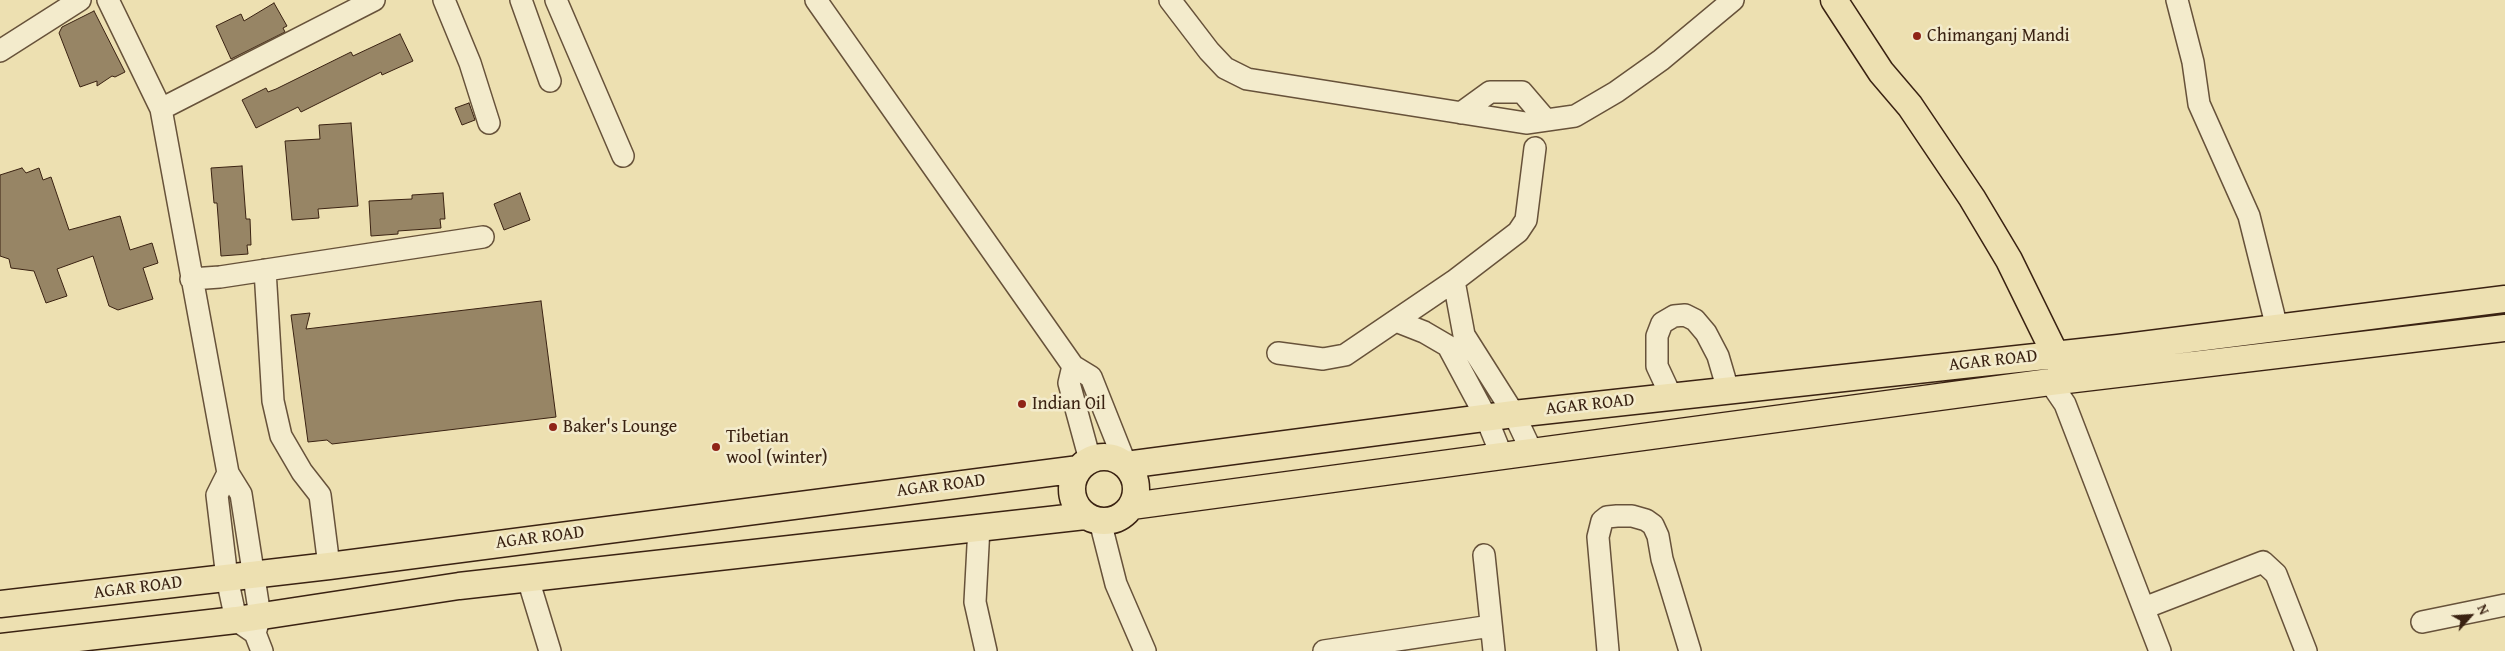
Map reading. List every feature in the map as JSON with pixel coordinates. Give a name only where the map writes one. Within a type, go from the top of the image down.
[{"type":"main road","points":[[1834,0],[1881,72],[1910,106],[1972,198],[2009,260],[2061,389]]},
{"type":"main road","name":"AGAR ROAD","points":[[0,604],[329,566],[1084,465],[1107,457],[1126,465],[1486,417],[2048,356],[2505,299]]},
{"type":"main road","points":[[1132,506],[1501,454],[1842,409],[2061,389],[2505,328]]},
{"type":"main road","points":[[1837,378],[1842,409]]},
{"type":"main road","points":[[1084,465],[1071,488],[1077,508],[1092,519]]},
{"type":"main road","points":[[0,647],[253,630],[459,586],[979,526],[1092,519],[1116,520],[1132,506],[1136,496],[1136,484],[1126,465]]},
{"type":"street","points":[[0,51],[80,0]]},
{"type":"street","points":[[108,0],[161,109],[228,474],[241,494],[254,575],[253,630]]},
{"type":"street","points":[[161,109],[374,0]]},
{"type":"street","points":[[444,0],[470,63],[489,123]]},
{"type":"street","points":[[521,0],[550,81]]},
{"type":"street","points":[[556,0],[624,156]]},
{"type":"street","points":[[816,0],[1073,366],[1091,377],[1126,465]]},
{"type":"street","points":[[1170,0],[1209,51],[1225,68],[1246,79],[1526,123],[1575,116],[1616,92],[1661,60],[1733,0]]},
{"type":"street","points":[[2177,0],[2193,62],[2199,104],[2249,216],[2277,328]]},
{"type":"street","points":[[1461,113],[1490,92],[1522,92],[1546,120]]},
{"type":"street","points":[[1278,353],[1323,359],[1345,355],[1454,281],[1523,226],[1526,220],[1535,148]]},
{"type":"street","points":[[191,279],[265,270],[483,237]]},
{"type":"street","points":[[265,270],[274,401],[281,436],[302,472],[320,495],[329,566]]},
{"type":"street","points":[[1454,281],[1456,341],[1501,454]]},
{"type":"street","points":[[1671,396],[1657,366],[1657,336],[1662,323],[1674,316],[1685,315],[1695,320],[1706,333],[1718,356],[1728,390]]},
{"type":"street","points":[[1396,321],[1424,332],[1456,341],[1514,414],[1531,450]]},
{"type":"street","points":[[1073,366],[1069,384],[1084,465]]},
{"type":"street","points":[[2061,389],[2160,651]]},
{"type":"street","points":[[228,474],[217,495],[227,578],[253,630]]},
{"type":"street","points":[[1608,651],[1598,537],[1602,521],[1607,517],[1616,516],[1632,516],[1646,520],[1653,525],[1658,536],[1662,560],[1690,651]]},
{"type":"street","points":[[1092,519],[1116,584],[1145,651]]},
{"type":"street","points":[[979,526],[975,602],[986,651]]},
{"type":"street","points":[[1484,555],[1494,651]]},
{"type":"street","points":[[2144,608],[2263,562],[2276,574],[2306,651]]},
{"type":"street","points":[[528,579],[550,651]]},
{"type":"street","points":[[2422,622],[2505,605]]},
{"type":"street","points":[[1324,651],[1372,647],[1491,626]]},
{"type":"building","points":[[274,3],[287,26],[283,28],[285,32],[231,59],[216,26],[241,14],[244,21]]},
{"type":"building","points":[[94,11],[125,72],[115,77],[112,76],[97,86],[97,81],[80,87],[59,33],[62,27]]},
{"type":"building","points":[[400,34],[413,61],[382,75],[381,72],[301,112],[298,107],[256,128],[242,100],[266,88],[268,92],[276,89],[351,52],[353,56]]},
{"type":"building","points":[[469,103],[475,120],[462,125],[455,108]]},
{"type":"building","points":[[351,123],[358,206],[318,209],[319,218],[292,220],[285,141],[320,139],[319,125]]},
{"type":"building","points":[[242,166],[246,219],[250,219],[251,245],[247,245],[248,254],[221,256],[217,203],[214,203],[211,168]]},
{"type":"building","points":[[22,168],[26,173],[39,168],[43,180],[51,177],[69,230],[120,216],[130,250],[152,243],[158,263],[143,268],[153,299],[118,310],[109,306],[93,256],[57,269],[67,296],[46,303],[34,271],[11,268],[9,259],[0,256],[0,175]]},
{"type":"building","points":[[443,193],[445,219],[440,219],[441,228],[398,231],[398,234],[371,236],[369,201],[412,199],[412,195]]},
{"type":"building","points":[[520,193],[530,220],[504,230],[494,204]]},
{"type":"building","points":[[541,301],[556,417],[332,444],[327,440],[308,442],[291,315],[310,313],[306,329]]},
{"type":"place","name":"Chimanganj Mandi","points":[[1917,36]]},
{"type":"place","name":"Indian Oil","points":[[1022,404]]},
{"type":"place","name":"Baker's Lounge","points":[[553,427]]},
{"type":"place","name":"Tibetian wool (winter)","points":[[716,447]]}]
